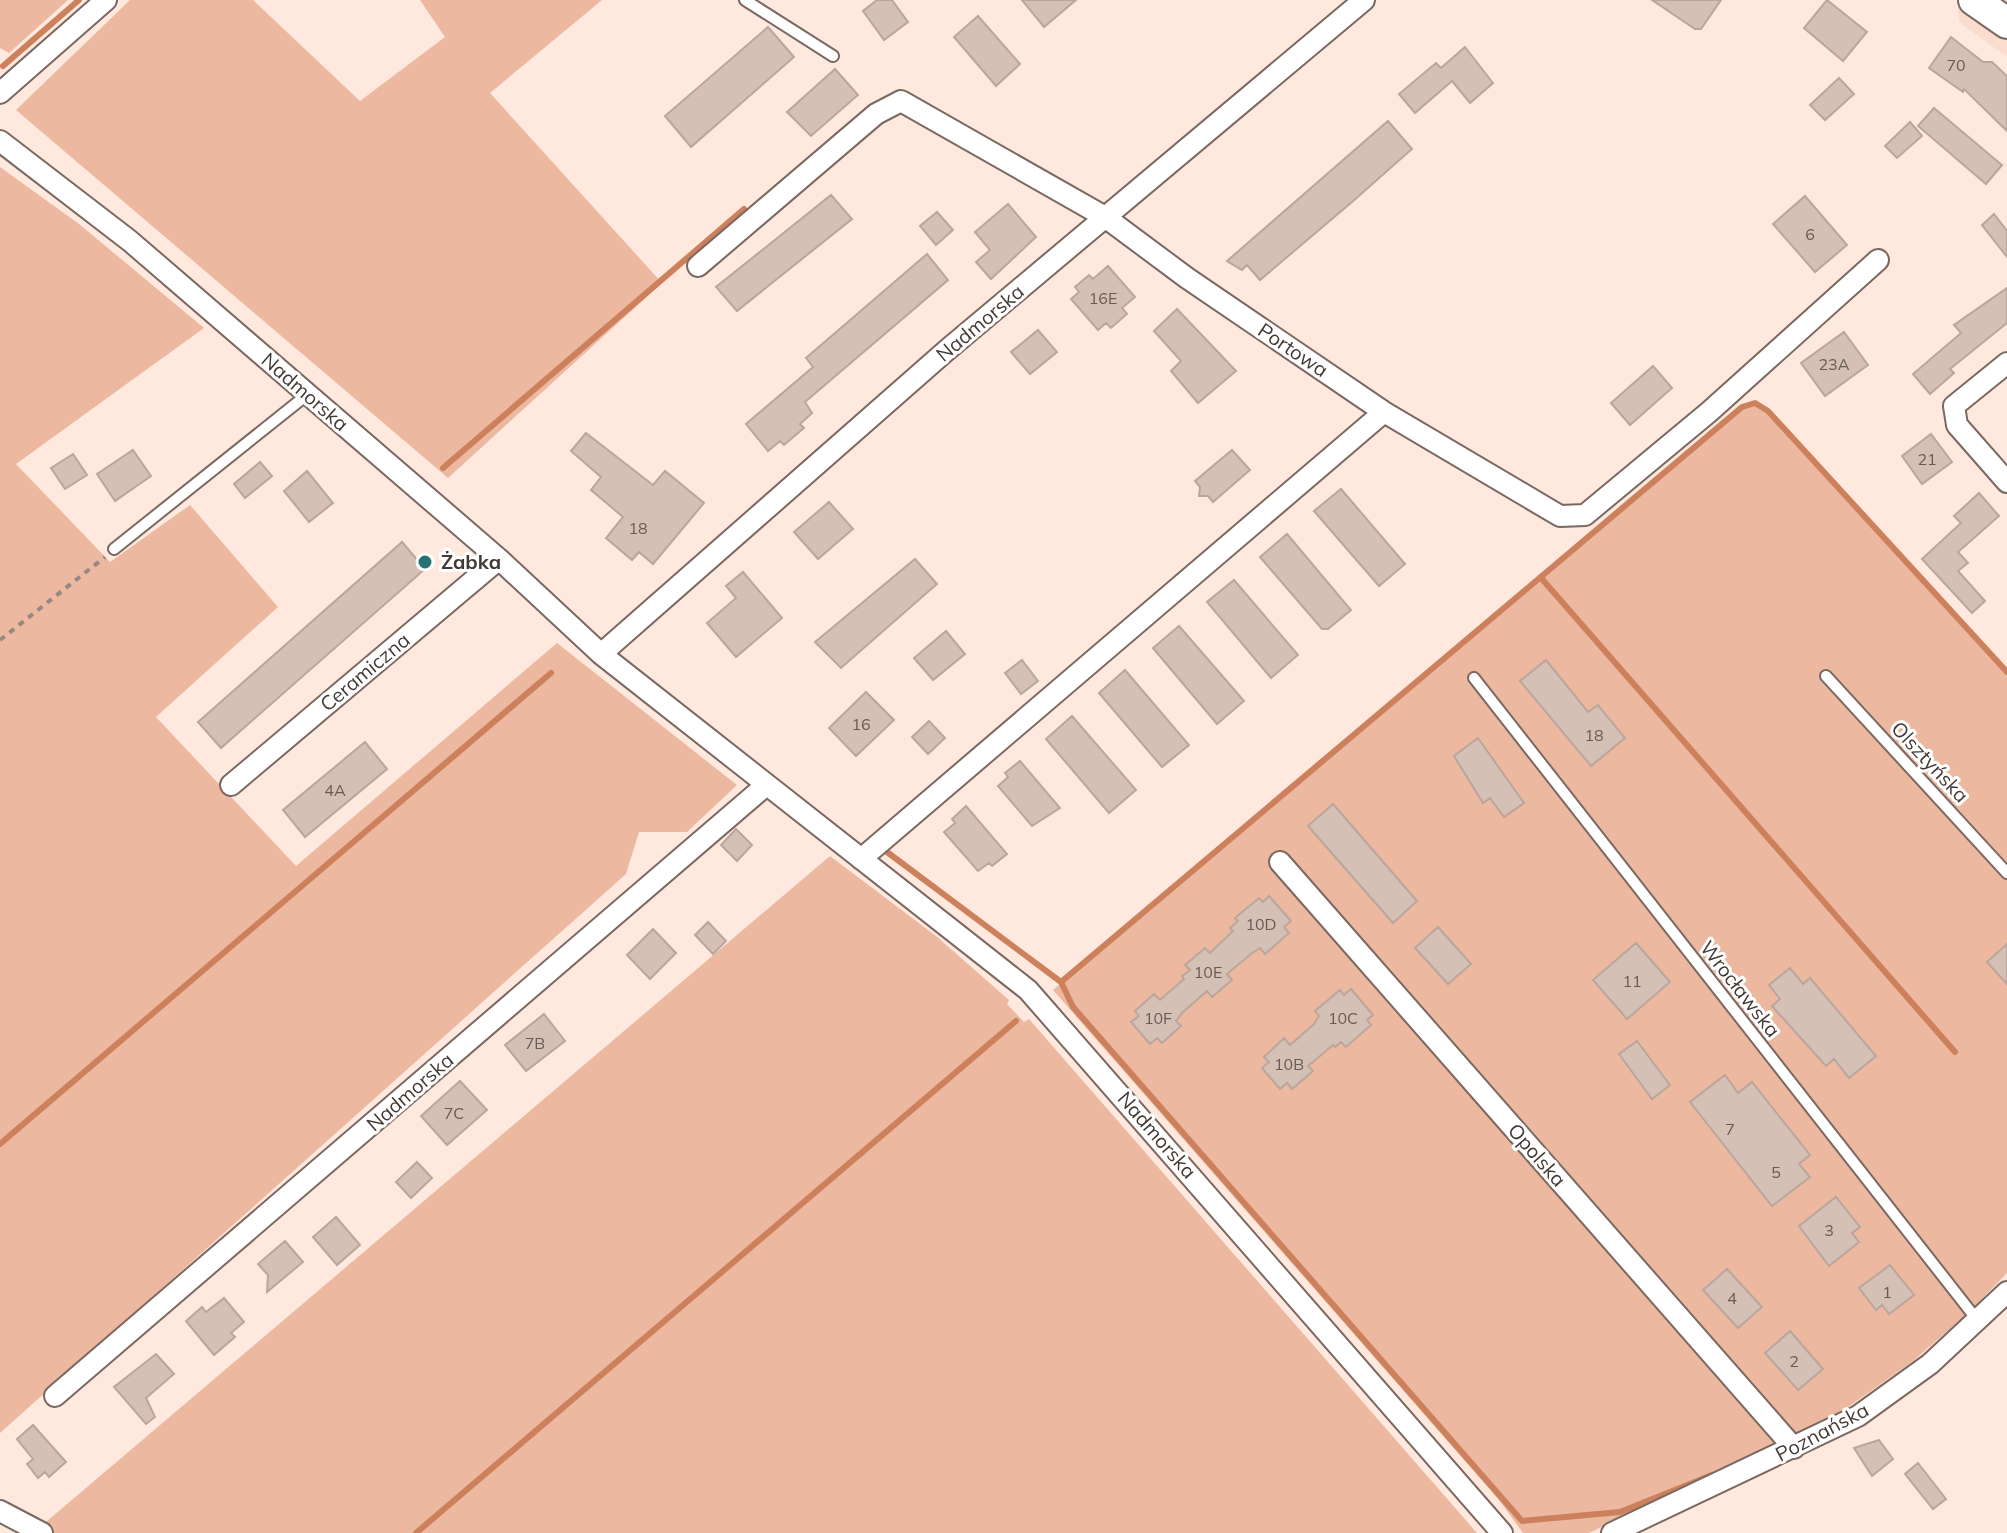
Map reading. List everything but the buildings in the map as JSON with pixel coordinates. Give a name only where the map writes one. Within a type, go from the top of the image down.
[{"type":"main road","points":[[1974,0],[2007,23]]},
{"type":"street","points":[[0,93],[106,0]]},
{"type":"street","name":"Nadmorska","points":[[601,654],[935,360],[1364,0]]},
{"type":"street","name":"Portowa","points":[[698,266],[876,114],[901,101],[1105,217],[1187,278],[1384,412],[1560,516],[1585,515],[1709,412],[1878,260]]},
{"type":"street","name":"Nadmorska","points":[[0,141],[130,241],[499,559],[601,654],[1028,990],[1502,1533]]},
{"type":"street","points":[[2007,363],[1954,406],[1957,425],[2007,482]]},
{"type":"street","points":[[861,859],[1384,412]]},
{"type":"street","name":"Ceramiczna","points":[[231,785],[499,559]]},
{"type":"street","name":"Nadmorska","points":[[55,1396],[765,786]]},
{"type":"street","name":"Opolska","points":[[1280,862],[1794,1448]]},
{"type":"street","name":"Poznańska","points":[[1612,1533],[1858,1416],[1930,1364],[2007,1292]]},
{"type":"street","points":[[0,1511],[42,1533]]},
{"type":"lane","points":[[745,0],[833,56]]},
{"type":"lane","points":[[114,549],[308,394]]},
{"type":"lane","name":"Olsztyńska","points":[[1826,676],[2007,873]]},
{"type":"lane","name":"Wrocławska","points":[[1474,678],[1978,1321]]},
{"type":"path","points":[[0,640],[114,549]]},
{"type":"shaded area","points":[[0,0],[68,0],[9,53],[0,48]]},
{"type":"shaded area","points":[[130,0],[253,0],[360,101],[445,37],[420,0],[602,0],[490,93],[662,283],[448,478],[16,110]]},
{"type":"shaded area","points":[[1957,0],[2007,0],[2007,57],[1959,22]]},
{"type":"shaded area","points":[[0,167],[79,224],[204,328],[16,464],[110,562],[190,505],[278,607],[156,717],[296,866],[557,643],[737,785],[687,832],[639,832],[626,874],[0,1433]]},
{"type":"shaded area","points":[[1755,403],[1768,411],[2007,672],[2007,1273],[1968,1313],[1913,1361],[1834,1417],[1589,1533],[1523,1533],[1499,1500],[1053,990],[1742,407]]},
{"type":"shaded area","points":[[830,856],[936,936],[1009,1000],[1007,1004],[1024,1022],[1029,1019],[1477,1533],[33,1533]]},
{"type":"waterway","points":[[3,66],[79,0]]},
{"type":"waterway","points":[[443,468],[744,209]]},
{"type":"waterway","points":[[1061,982],[1742,407],[1755,403],[1768,411],[2007,672]]},
{"type":"waterway","points":[[1542,579],[1955,1052]]},
{"type":"waterway","points":[[0,1144],[551,673]]},
{"type":"waterway","points":[[883,849],[1061,982],[1073,1007],[1522,1521],[1620,1512],[1712,1475]]},
{"type":"waterway","points":[[416,1533],[1016,1021]]},
{"type":"place","name":"Żabka","points":[[425,562]]}]
